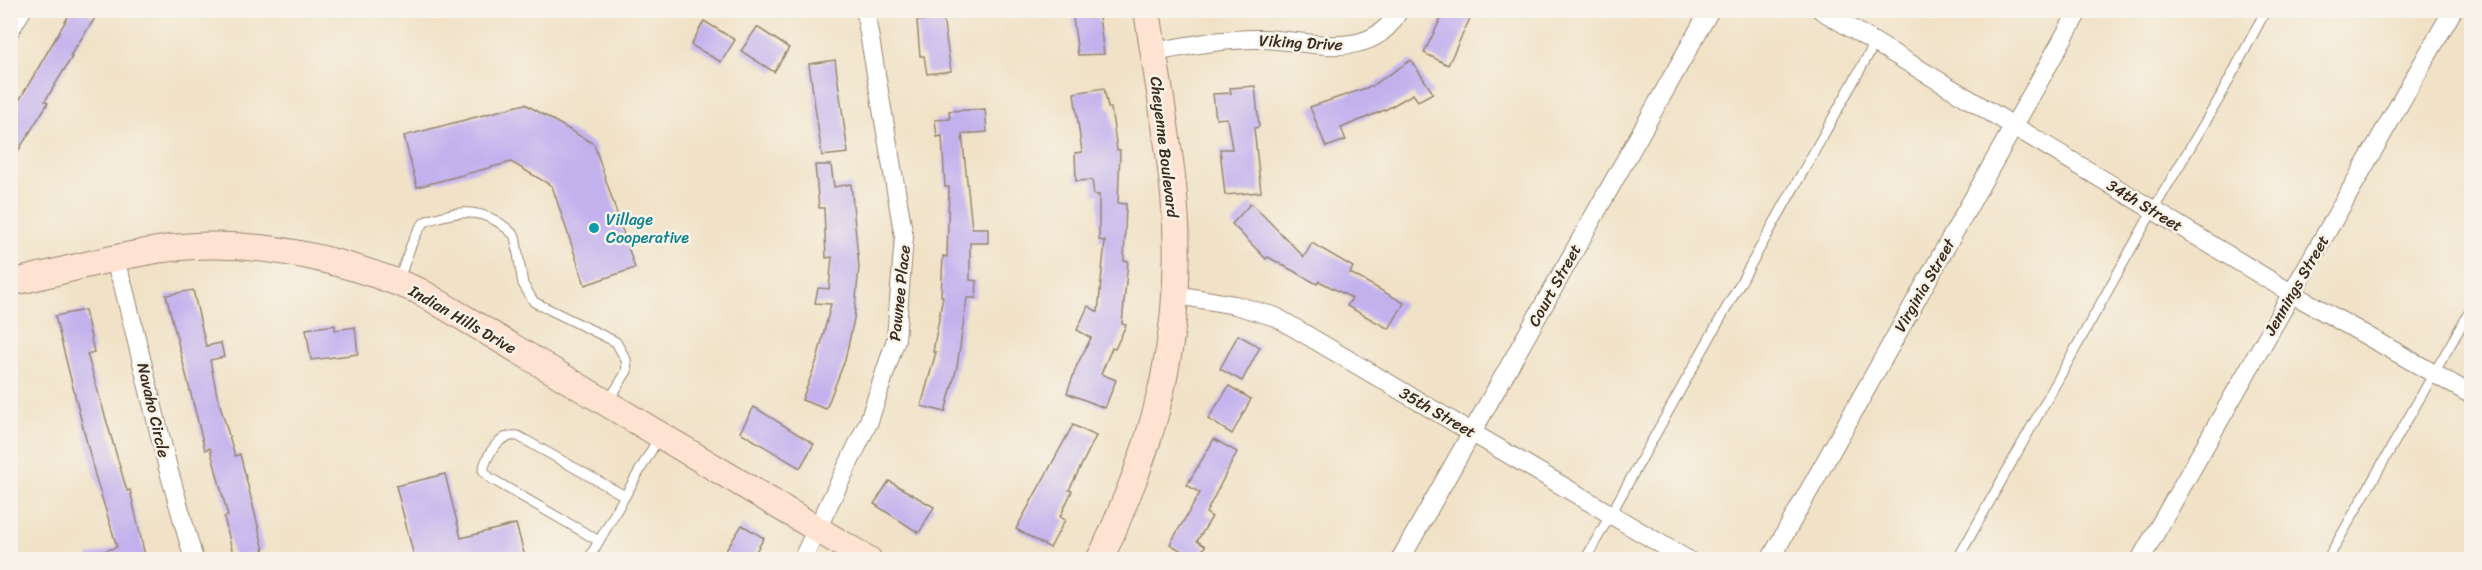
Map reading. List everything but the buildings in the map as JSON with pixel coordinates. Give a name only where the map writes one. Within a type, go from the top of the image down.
[{"type":"main road","name":"Cheyenne Boulevard","points":[[1099,560],[1138,471],[1157,415],[1169,356],[1177,295],[1174,195],[1148,10]]},
{"type":"main road","name":"Indian Hills Drive","points":[[10,284],[158,250],[214,246],[257,248],[302,254],[398,283],[419,291],[869,560]]},
{"type":"street","points":[[10,30],[22,10]]},
{"type":"street","name":"Pawnee Place","points":[[802,560],[869,421],[896,339],[904,237],[866,10]]},
{"type":"street","name":"Viking Drive","points":[[1153,52],[1261,38],[1345,46],[1373,39],[1393,23],[1399,10]]},
{"type":"street","name":"Court Street","points":[[1400,560],[1710,10]]},
{"type":"street","name":"34th Street","points":[[1821,10],[2013,128],[2291,293],[2472,395]]},
{"type":"street","name":"Virginia Street","points":[[1770,560],[2079,10]]},
{"type":"street","name":"Jennings Street","points":[[2140,560],[2453,10]]},
{"type":"street","name":"Navaho Circle","points":[[114,260],[123,285],[168,468],[194,560]]},
{"type":"street","name":"35th Street","points":[[1177,295],[1235,304],[1276,317],[1688,560]]},
{"type":"lane","points":[[1957,560],[2153,210],[2220,97],[2266,10]]},
{"type":"lane","points":[[1585,560],[1875,43]]},
{"type":"lane","points":[[398,283],[418,232],[426,222],[462,211],[477,213],[501,224],[515,236],[523,284],[534,302],[616,342],[626,360],[627,371],[607,404]]},
{"type":"lane","points":[[2327,560],[2472,307]]},
{"type":"lane","points":[[599,541],[486,475],[485,465],[500,440],[510,435],[526,439],[625,496]]},
{"type":"lane","points":[[588,560],[660,436]]},
{"type":"place","name":"Village Cooperative","points":[[594,228]]}]
